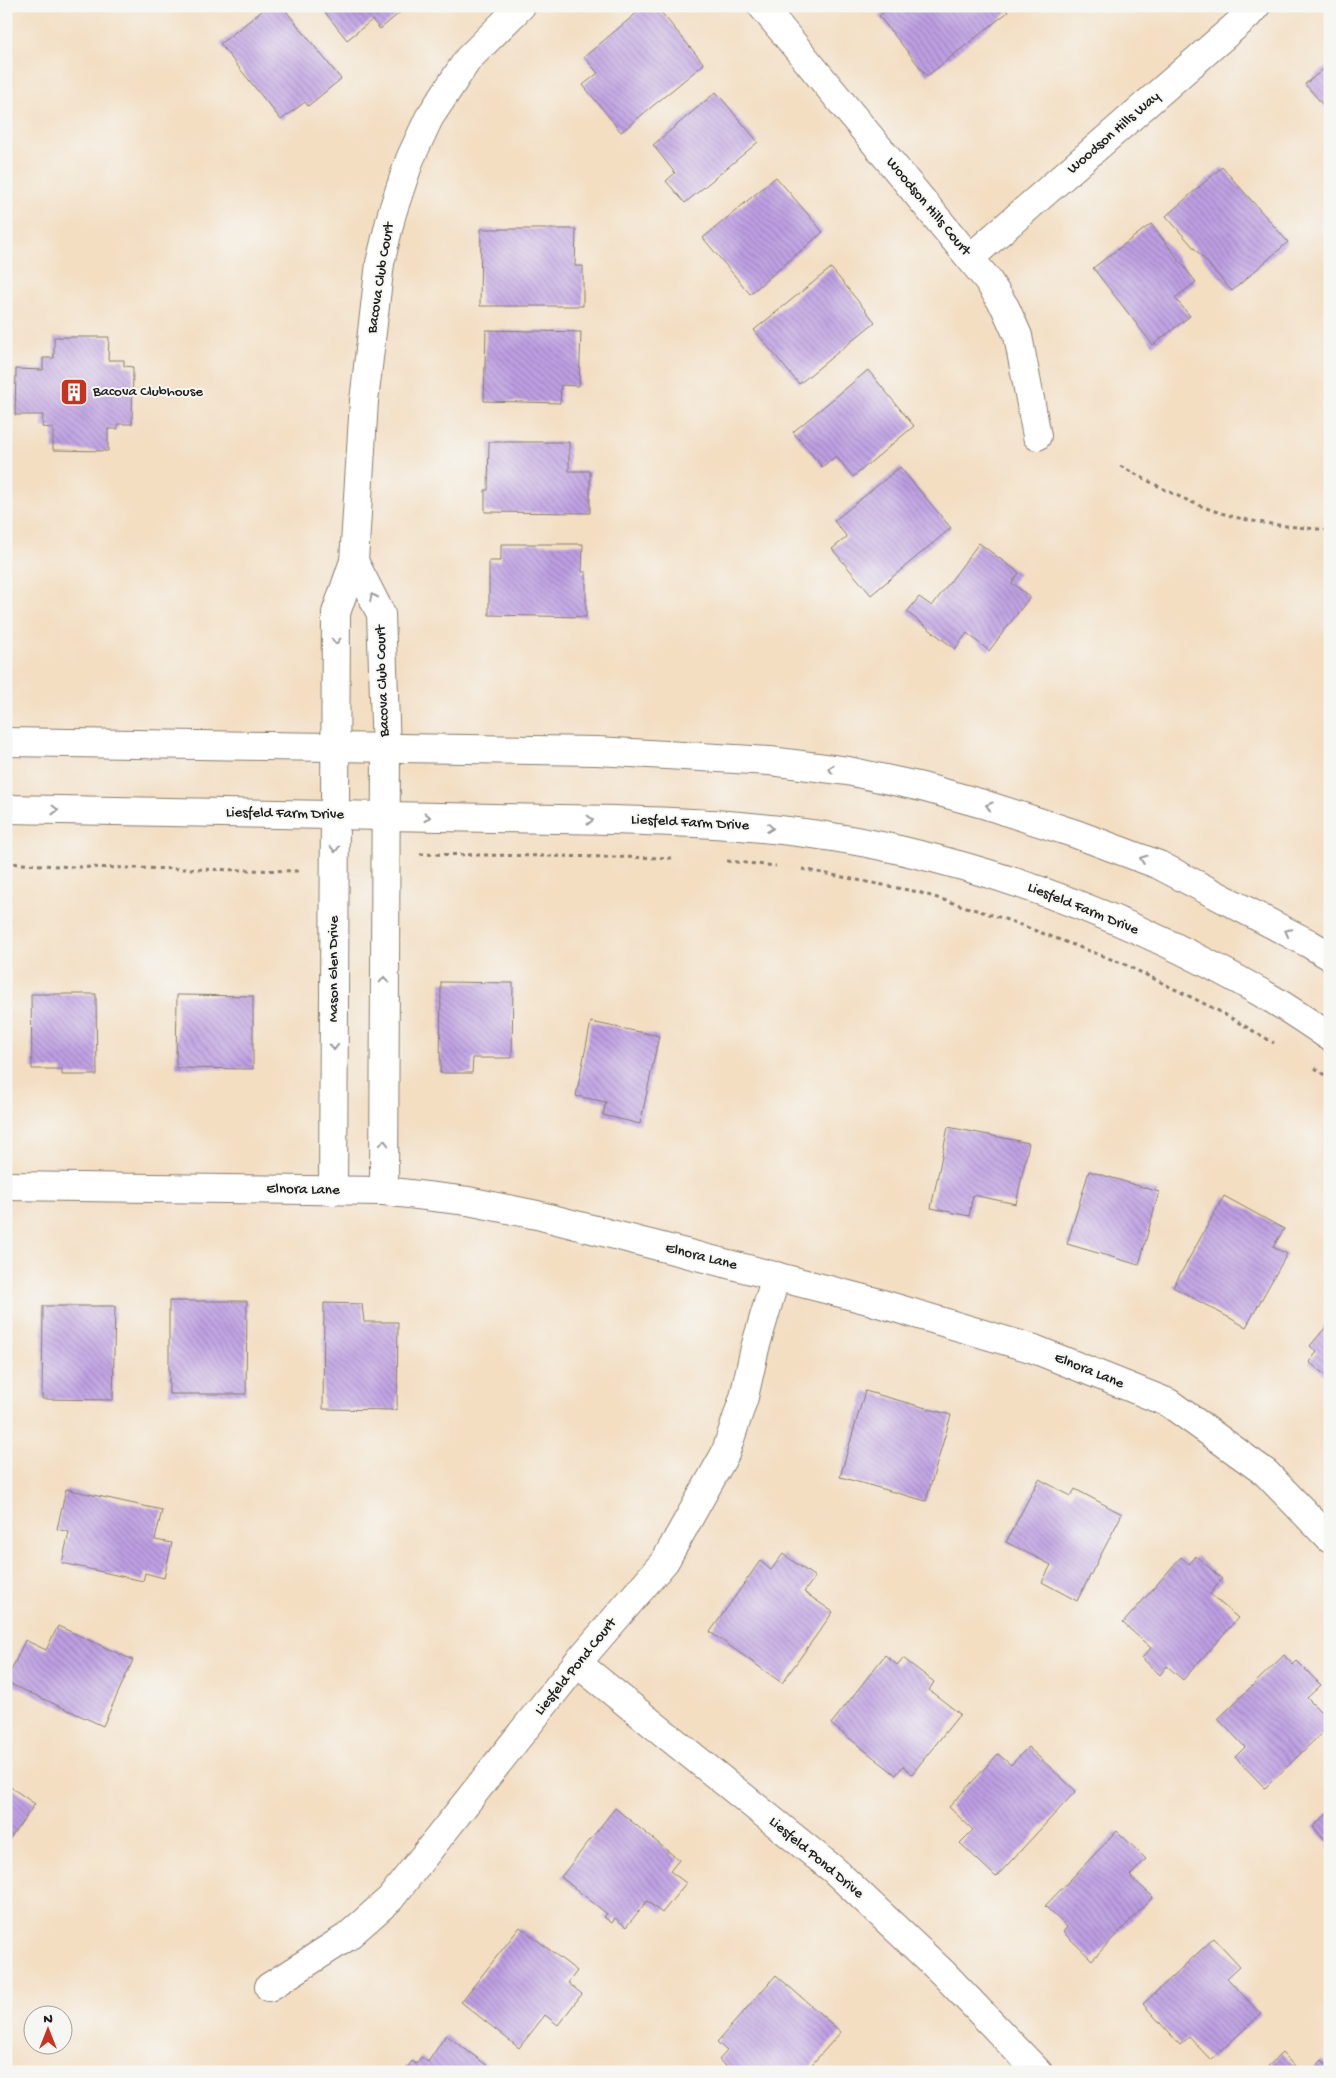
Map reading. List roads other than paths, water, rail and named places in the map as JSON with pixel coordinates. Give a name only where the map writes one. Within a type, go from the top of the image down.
[{"type":"street","name":"Bacova Club Court","points":[[337,748],[336,613],[354,561],[365,392],[380,263],[392,213],[410,159],[429,118],[468,59],[521,6]]},
{"type":"street","name":"Woodson Hills Court","points":[[762,6],[987,279],[1005,307],[1018,336],[1037,436]]},
{"type":"street","name":"Woodson Hills Way","points":[[970,258],[1248,16],[1256,6]]},
{"type":"street","name":"Bacova Club Court","points":[[354,561],[381,614],[386,748]]},
{"type":"street","points":[[6,742],[597,751],[770,761],[848,771],[913,785],[983,804],[1076,834],[1159,866],[1300,938],[1330,956]]},
{"type":"street","name":"Mason Glen Drive","points":[[333,1191],[337,748]]},
{"type":"street","points":[[384,1191],[386,748]]},
{"type":"street","name":"Liesfeld Farm Drive","points":[[6,809],[642,821],[766,827],[901,850],[960,865],[1032,887],[1098,913],[1223,972],[1275,1000],[1330,1037]]},
{"type":"street","name":"Elnora Lane","points":[[6,1186],[384,1191],[468,1201],[537,1215],[776,1276],[1034,1349],[1169,1403],[1266,1472],[1330,1539]]},
{"type":"street","name":"Liesfeld Pond Court","points":[[269,1987],[347,1937],[390,1899],[578,1664],[665,1561],[725,1454],[744,1397],[755,1348],[776,1276]]},
{"type":"street","name":"Liesfeld Pond Drive","points":[[578,1664],[834,1870],[943,1973],[1038,2072]]},
{"type":"place","name":"Bacova Clubhouse","points":[[74,392]]}]
